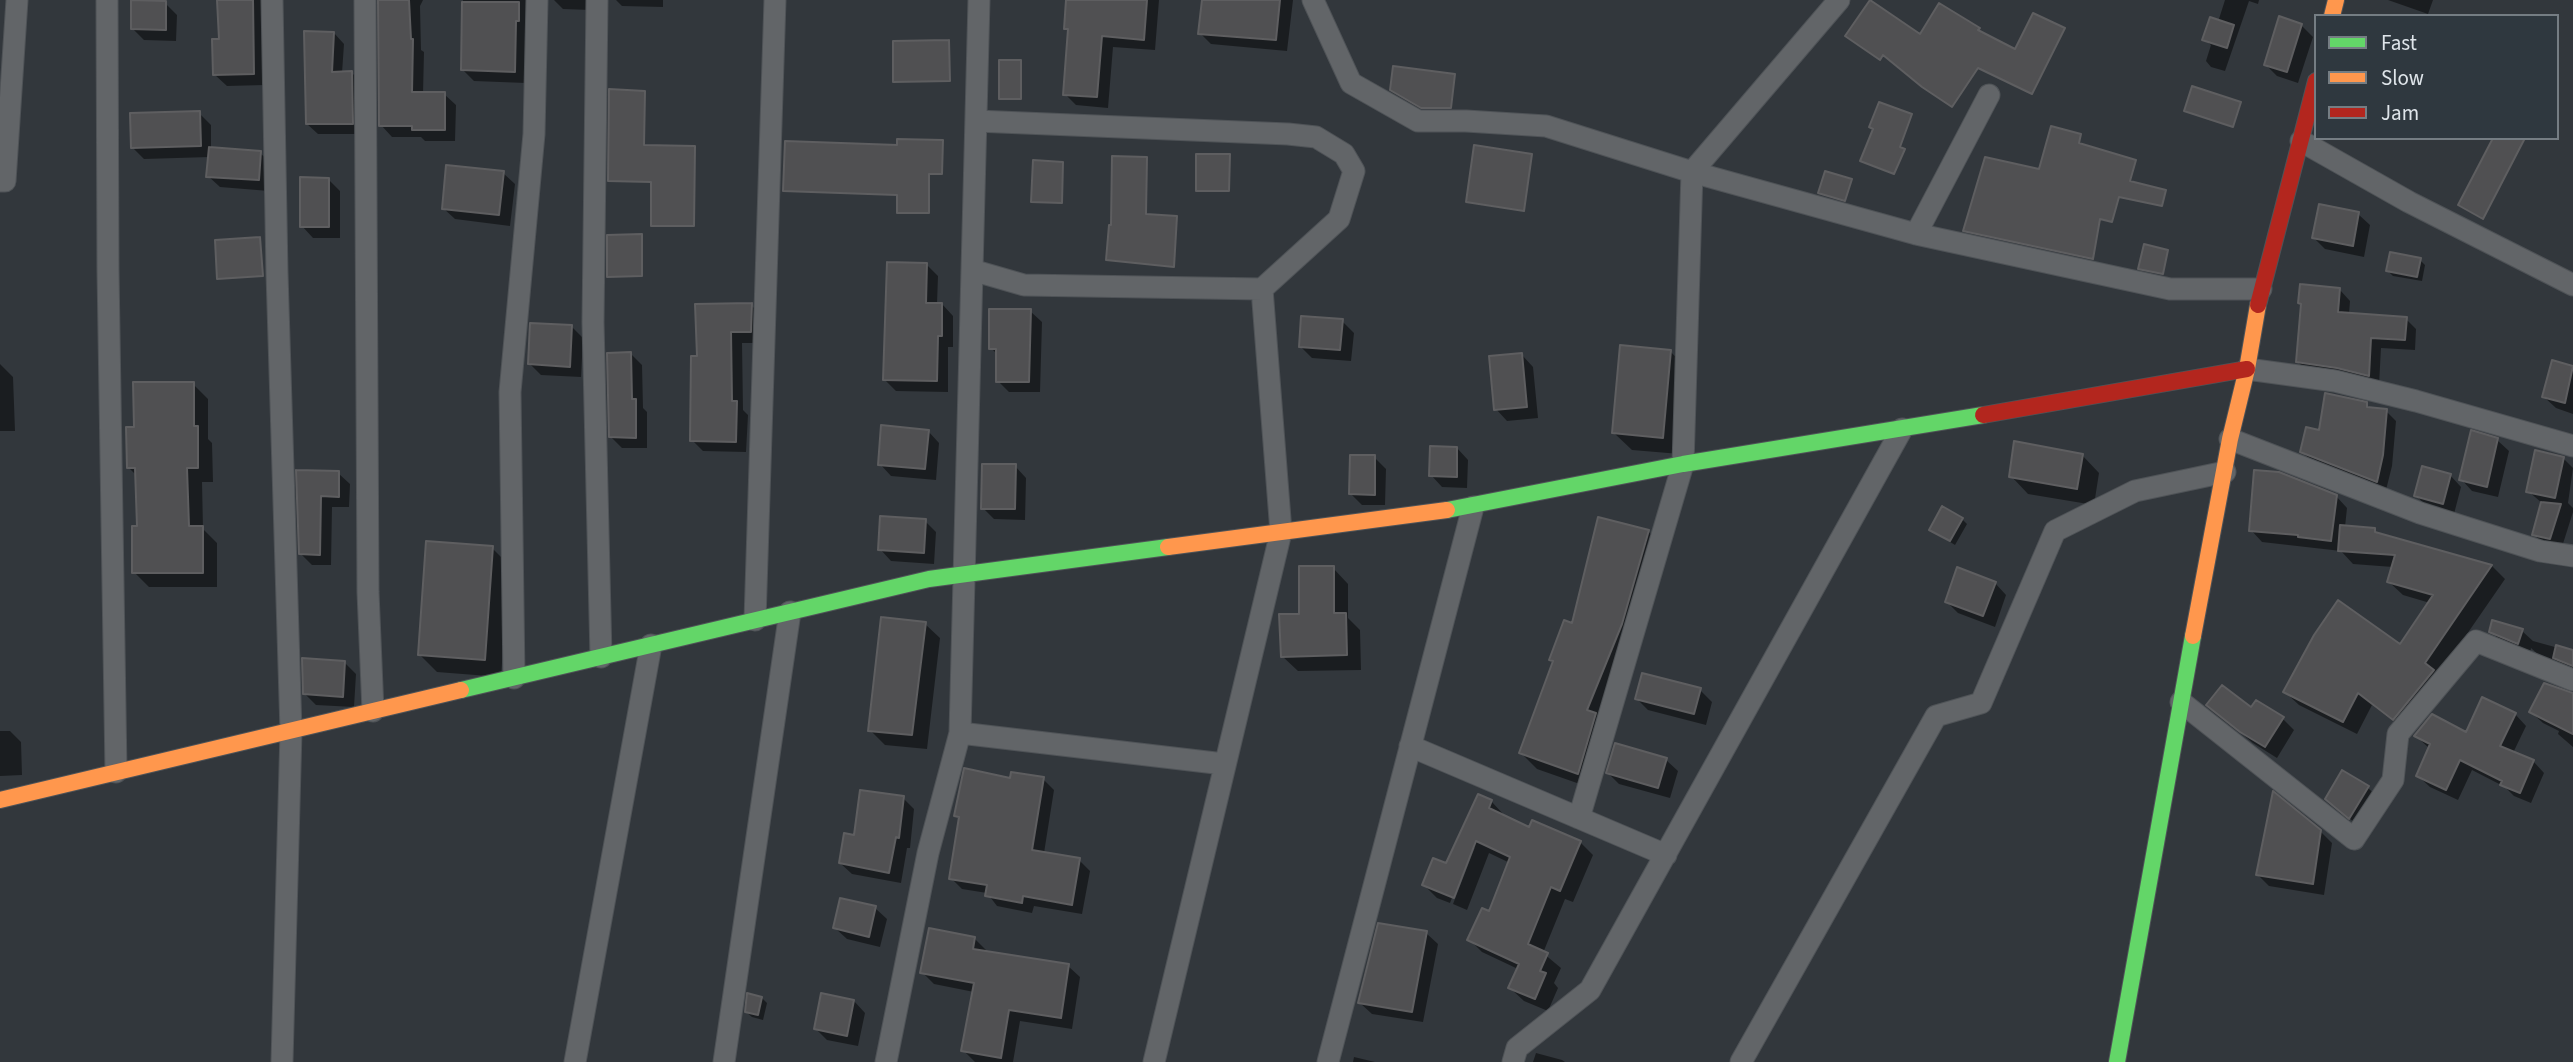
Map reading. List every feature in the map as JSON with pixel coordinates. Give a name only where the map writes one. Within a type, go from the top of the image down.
[{"type":"street","points":[[0,181],[5,181],[17,0]]},
{"type":"street","points":[[107,0],[108,270],[116,772]]},
{"type":"street","points":[[272,0],[291,731],[282,1062]]},
{"type":"street","points":[[365,0],[368,592],[373,711]]},
{"type":"street","points":[[514,678],[510,392],[534,134],[537,0]]},
{"type":"street","points":[[597,0],[593,322],[601,657]]},
{"type":"street","points":[[755,620],[775,0]]},
{"type":"street","points":[[887,1062],[928,853],[960,733],[979,0]]},
{"type":"street","points":[[1313,0],[1351,83],[1418,121],[1546,126],[1692,172],[1916,234],[2169,289],[2261,289]]},
{"type":"street","points":[[1579,818],[1683,464],[1692,172],[1839,0]]},
{"type":"street","points":[[2117,1062],[2230,439],[2247,369],[2261,289],[2314,89]]},
{"type":"street","points":[[1916,234],[1989,95]]},
{"type":"street","points":[[972,270],[1024,285],[1262,289],[1339,219],[1354,172],[1344,154],[1316,137],[976,121]]},
{"type":"street","points":[[2301,141],[2409,202],[2573,285]]},
{"type":"street","points":[[1154,1062],[1281,532],[1262,289]]},
{"type":"street","points":[[0,800],[929,579],[1473,507],[1683,464],[2247,369],[2335,381],[2573,446]]},
{"type":"street","points":[[2176,382],[2202,387],[2217,395],[2236,417]]},
{"type":"street","points":[[1513,1062],[1517,1048],[1590,990],[1902,429]]},
{"type":"street","points":[[2230,439],[2420,513],[2540,551],[2573,556]]},
{"type":"street","points":[[1741,1062],[1936,716],[1982,703],[2054,531],[2135,491],[2225,472]]},
{"type":"street","points":[[1328,1062],[1473,507]]},
{"type":"street","points":[[724,1062],[790,612]]},
{"type":"street","points":[[2181,702],[2354,839],[2393,780],[2398,733],[2476,641],[2573,680]]},
{"type":"street","points":[[575,1062],[650,645]]},
{"type":"street","points":[[960,733],[1224,764]]},
{"type":"street","points":[[1410,746],[1666,855]]},
{"type":"building","points":[[131,0],[166,1],[166,30],[131,29]]},
{"type":"building","points":[[217,0],[253,0],[254,74],[213,75],[212,39],[219,39]]},
{"type":"building","points":[[378,0],[409,0],[413,39],[412,92],[445,92],[445,130],[379,126]]},
{"type":"building","points":[[1066,0],[1147,0],[1144,40],[1102,36],[1097,97],[1063,95],[1068,29],[1064,29]]},
{"type":"building","points":[[1202,0],[1280,0],[1276,40],[1198,34]]},
{"type":"building","points":[[1870,0],[1920,34],[1939,3],[1980,28],[1978,30],[2015,49],[2033,13],[2065,28],[2032,94],[1978,68],[1952,107],[1883,55],[1880,60],[1845,36]]},
{"type":"building","points":[[462,2],[519,2],[515,72],[461,70]]},
{"type":"building","points":[[2279,16],[2302,24],[2287,72],[2264,65]]},
{"type":"building","points":[[2210,17],[2234,25],[2227,48],[2202,40]]},
{"type":"building","points":[[304,31],[334,32],[332,72],[352,71],[353,124],[306,124]]},
{"type":"building","points":[[949,40],[950,81],[893,82],[893,41]]},
{"type":"building","points":[[999,60],[1021,60],[1021,99],[999,99]]},
{"type":"building","points":[[1393,66],[1455,74],[1451,108],[1421,108],[1390,90]]},
{"type":"building","points":[[2192,86],[2241,102],[2233,127],[2184,111]]},
{"type":"building","points":[[609,89],[645,91],[644,145],[695,146],[694,226],[651,226],[651,182],[608,181]]},
{"type":"building","points":[[1879,102],[1912,114],[1900,147],[1905,149],[1894,174],[1860,161],[1873,129],[1869,127]]},
{"type":"building","points":[[200,111],[201,146],[131,148],[130,113]]},
{"type":"building","points":[[2051,126],[2081,134],[2079,143],[2136,160],[2130,181],[2166,190],[2162,206],[2119,197],[2112,222],[2100,219],[2093,259],[1963,231],[1985,157],[2039,169]]},
{"type":"building","points":[[897,139],[943,140],[942,174],[929,174],[929,213],[897,213],[897,195],[783,191],[785,141],[897,145]]},
{"type":"building","points":[[2492,140],[2524,140],[2483,219],[2458,205]]},
{"type":"building","points":[[1474,145],[1532,154],[1524,211],[1466,202]]},
{"type":"building","points":[[209,147],[261,151],[259,180],[206,177]]},
{"type":"building","points":[[1196,154],[1230,154],[1229,191],[1196,191]]},
{"type":"building","points":[[1112,156],[1147,157],[1146,214],[1177,216],[1174,267],[1106,260],[1111,225]]},
{"type":"building","points":[[1033,160],[1063,162],[1062,203],[1031,202]]},
{"type":"building","points":[[446,165],[504,171],[499,215],[442,209]]},
{"type":"building","points":[[1825,171],[1852,179],[1845,201],[1818,193]]},
{"type":"building","points":[[300,177],[329,178],[329,227],[300,227]]},
{"type":"building","points":[[2319,204],[2359,212],[2353,246],[2312,238]]},
{"type":"building","points":[[642,234],[642,276],[607,277],[607,235]]},
{"type":"building","points":[[260,237],[263,276],[217,279],[215,240]]},
{"type":"building","points":[[2144,244],[2168,250],[2163,274],[2138,269]]},
{"type":"building","points":[[2390,252],[2421,258],[2417,277],[2386,271]]},
{"type":"building","points":[[887,262],[927,263],[926,303],[942,303],[942,336],[938,336],[937,381],[883,380]]},
{"type":"building","points":[[2300,284],[2340,288],[2338,312],[2407,317],[2405,340],[2371,338],[2369,376],[2296,362]]},
{"type":"building","points":[[752,303],[751,332],[731,332],[732,401],[737,401],[736,442],[690,441],[691,356],[697,356],[695,304]]},
{"type":"building","points":[[989,309],[1031,309],[1029,382],[996,382],[996,349],[989,349]]},
{"type":"building","points":[[1301,316],[1343,319],[1340,350],[1299,347]]},
{"type":"building","points":[[530,323],[572,325],[570,367],[528,364]]},
{"type":"building","points":[[1620,345],[1671,350],[1663,438],[1612,433]]},
{"type":"building","points":[[631,352],[632,399],[636,399],[636,438],[609,437],[607,353]]},
{"type":"building","points":[[1522,353],[1527,407],[1494,410],[1489,356]]},
{"type":"building","points":[[2552,360],[2573,366],[2565,403],[2542,397]]},
{"type":"building","points":[[133,382],[194,382],[198,468],[187,468],[189,526],[203,526],[203,573],[132,573],[132,526],[137,526],[135,468],[127,468],[126,427],[134,427]]},
{"type":"building","points":[[2325,393],[2367,402],[2367,407],[2387,409],[2383,455],[2377,482],[2300,452],[2306,427],[2319,430]]},
{"type":"building","points":[[881,425],[929,430],[925,469],[878,465]]},
{"type":"building","points":[[2471,430],[2498,438],[2487,487],[2459,480]]},
{"type":"building","points":[[2014,441],[2083,454],[2077,489],[2009,477]]},
{"type":"building","points":[[1430,446],[1457,447],[1457,477],[1429,476]]},
{"type":"building","points":[[2535,450],[2564,457],[2555,498],[2526,492]]},
{"type":"building","points":[[1350,455],[1375,455],[1375,495],[1349,494]]},
{"type":"building","points":[[982,464],[1016,464],[1015,509],[981,509]]},
{"type":"building","points":[[2422,466],[2451,474],[2443,504],[2414,496]]},
{"type":"building","points":[[296,470],[339,471],[339,497],[321,496],[320,555],[299,554]]},
{"type":"building","points":[[2254,470],[2279,472],[2337,495],[2331,541],[2249,531]]},
{"type":"building","points":[[2541,502],[2561,504],[2550,539],[2532,535]]},
{"type":"building","points":[[1942,506],[1963,518],[1950,541],[1929,530]]},
{"type":"building","points":[[880,516],[926,519],[924,553],[878,550]]},
{"type":"building","points":[[1598,517],[1649,530],[1622,624],[1587,710],[1596,713],[1578,774],[1519,753],[1553,661],[1549,660],[1564,620],[1572,623]]},
{"type":"building","points":[[2340,525],[2375,528],[2375,532],[2492,565],[2425,663],[2434,670],[2393,720],[2358,693],[2343,722],[2283,692],[2314,635],[2338,600],[2400,644],[2433,595],[2387,582],[2395,555],[2338,551]]},
{"type":"building","points":[[426,541],[493,546],[485,660],[418,655]]},
{"type":"building","points":[[1299,566],[1334,566],[1334,613],[1346,613],[1347,655],[1281,657],[1279,614],[1299,614]]},
{"type":"building","points":[[1957,567],[1996,582],[1983,616],[1945,602]]},
{"type":"building","points":[[881,617],[926,622],[912,735],[868,731]]},
{"type":"building","points":[[2492,620],[2523,629],[2518,644],[2489,632]]},
{"type":"building","points":[[2556,645],[2573,650],[2573,666],[2553,658]]},
{"type":"building","points":[[302,658],[345,661],[343,697],[303,694]]},
{"type":"building","points":[[1642,673],[1701,688],[1694,714],[1635,699]]},
{"type":"building","points":[[2544,683],[2573,693],[2573,734],[2529,712]]},
{"type":"building","points":[[2222,685],[2251,707],[2256,700],[2284,717],[2265,747],[2240,732],[2206,705]]},
{"type":"building","points":[[2482,697],[2516,713],[2500,746],[2534,760],[2520,793],[2500,785],[2502,781],[2460,760],[2446,790],[2416,776],[2430,744],[2414,736],[2432,714],[2466,732]]},
{"type":"building","points":[[1615,743],[1667,758],[1658,788],[1606,773]]},
{"type":"building","points":[[964,768],[1010,778],[1011,772],[1044,777],[1032,850],[1080,858],[1072,905],[1023,896],[1022,903],[985,896],[987,885],[949,879],[959,817],[954,816]]},
{"type":"building","points":[[2342,770],[2369,786],[2349,819],[2325,799]]},
{"type":"building","points":[[860,790],[904,796],[899,838],[896,837],[889,873],[839,863],[844,833],[854,835]]},
{"type":"building","points":[[2273,791],[2321,830],[2313,884],[2256,875]]},
{"type":"building","points":[[1478,794],[1492,800],[1489,808],[1529,827],[1532,820],[1581,841],[1560,891],[1551,887],[1528,944],[1548,953],[1540,971],[1546,973],[1535,999],[1508,988],[1519,964],[1467,940],[1482,908],[1489,911],[1510,857],[1476,841],[1454,898],[1422,885],[1433,858],[1446,863]]},
{"type":"building","points":[[840,898],[876,906],[869,937],[833,928]]},
{"type":"building","points":[[1378,923],[1427,931],[1412,1012],[1358,1003]]},
{"type":"building","points":[[929,928],[975,937],[973,949],[1069,964],[1061,1018],[1009,1010],[1001,1058],[961,1051],[974,983],[920,973]]},
{"type":"building","points":[[747,993],[762,997],[758,1015],[745,1012]]},
{"type":"building","points":[[821,993],[854,1000],[847,1036],[814,1029]]},
{"type":"traffic: fast","points":[[1447,510],[1683,464],[1983,415]]},
{"type":"traffic: fast","points":[[461,690],[929,579],[1168,547]]},
{"type":"traffic: fast","points":[[2117,1062],[2193,636]]},
{"type":"traffic: slow","points":[[2332,14],[2336,0]]},
{"type":"traffic: slow","points":[[2193,636],[2258,305]]},
{"type":"traffic: slow","points":[[1168,547],[1447,510]]},
{"type":"traffic: slow","points":[[0,800],[461,690]]},
{"type":"traffic: jam","points":[[2258,305],[2314,89]]},
{"type":"traffic: jam","points":[[1983,415],[2247,369]]}]
